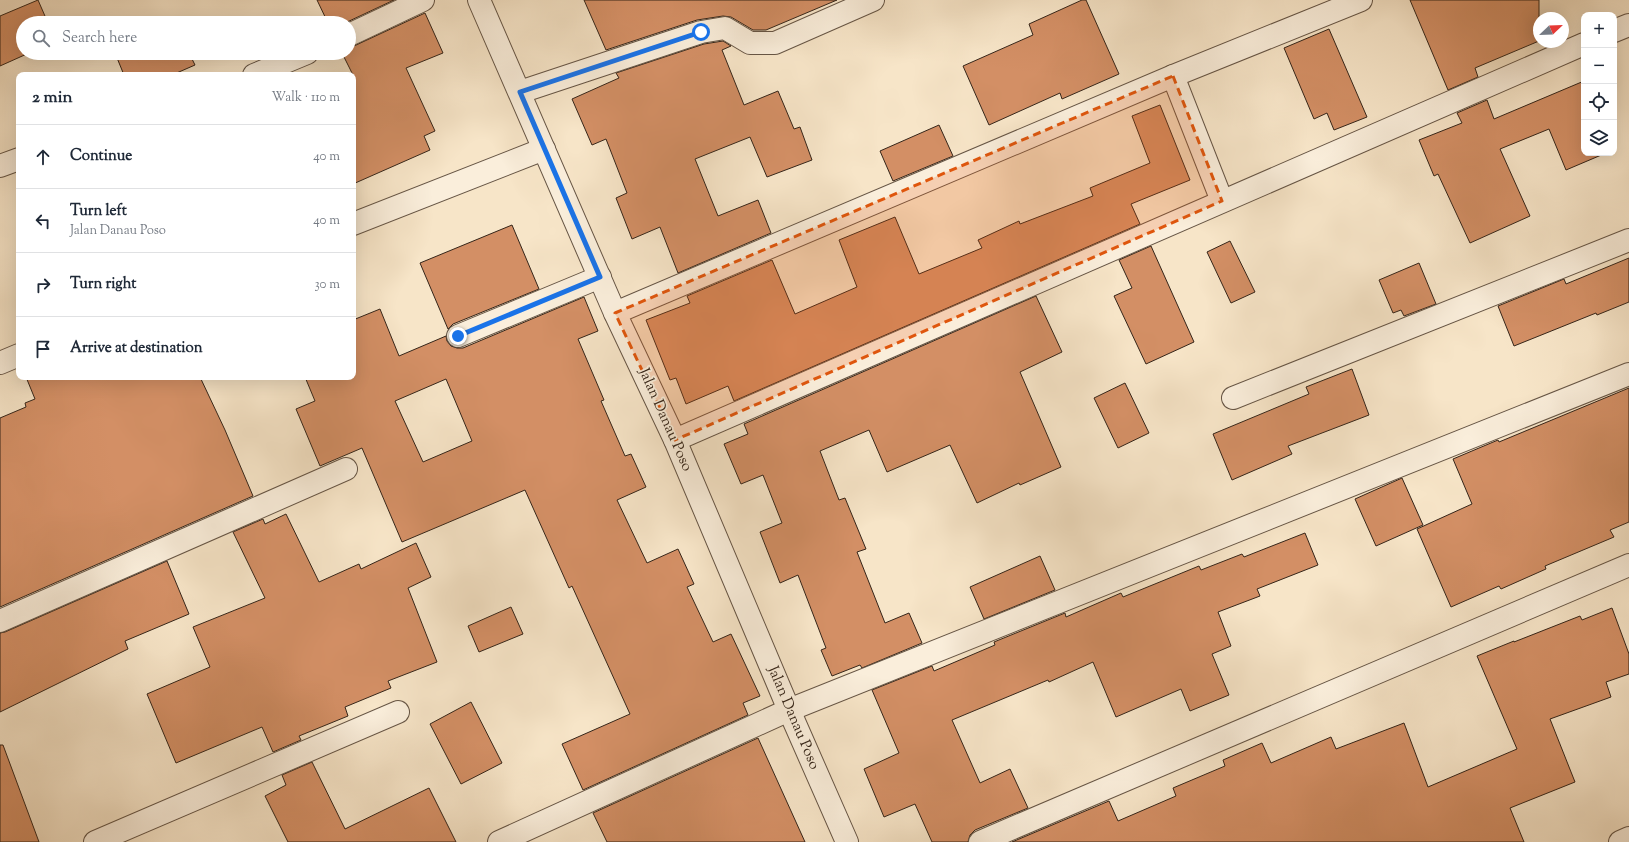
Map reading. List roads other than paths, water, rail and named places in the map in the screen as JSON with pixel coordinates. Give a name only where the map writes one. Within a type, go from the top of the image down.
[{"type":"street","points":[[356,32],[423,0]]},
{"type":"street","name":"Jalan Danau Poso","points":[[479,0],[615,313],[675,440],[789,710],[847,842]]},
{"type":"street","points":[[520,92],[701,32],[725,28],[750,43],[775,44],[873,0]]},
{"type":"street","points":[[615,313],[1173,76],[1361,0]]},
{"type":"street","points":[[1617,30],[1629,25]]},
{"type":"street","points":[[675,440],[1581,45]]},
{"type":"street","points":[[261,72],[290,60]]},
{"type":"street","points":[[1173,76],[1222,201]]},
{"type":"street","points":[[356,223],[544,149]]},
{"type":"street","points":[[0,166],[16,161]]},
{"type":"street","points":[[1233,398],[1629,240]]},
{"type":"street","points":[[458,336],[600,277]]},
{"type":"street","points":[[0,363],[16,356]]},
{"type":"street","points":[[499,842],[789,710],[1629,374]]},
{"type":"street","points":[[0,621],[346,469]]},
{"type":"street","points":[[980,842],[1629,565]]},
{"type":"street","points":[[95,842],[398,712]]},
{"type":"street","points":[[1620,842],[1629,838]]}]
